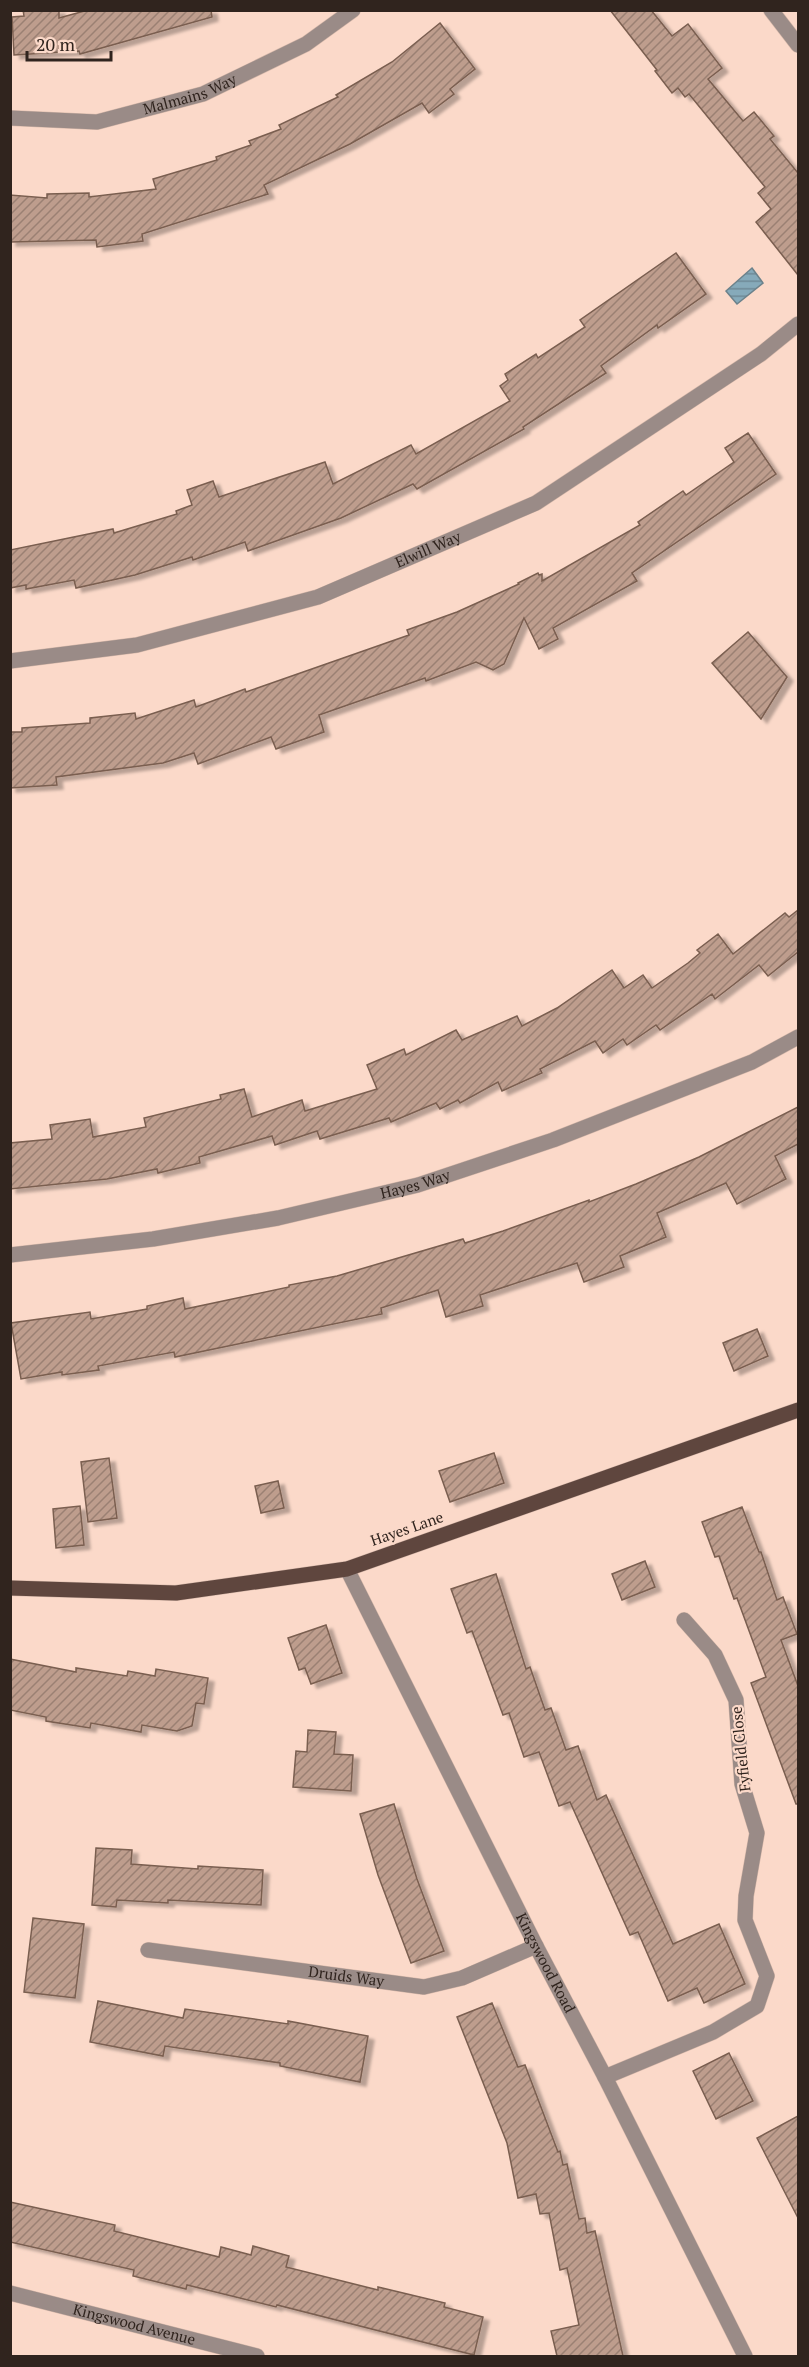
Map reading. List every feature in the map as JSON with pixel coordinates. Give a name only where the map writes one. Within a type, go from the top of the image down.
[{"type":"main road","name":"Hayes Lane","points":[[10,1588],[176,1593],[347,1569],[798,1410]]},
{"type":"street","name":"Malmains Way","points":[[10,118],[97,122],[203,94],[306,44],[353,10]]},
{"type":"street","points":[[771,10],[798,45]]},
{"type":"street","name":"Elwill Way","points":[[10,661],[137,645],[318,597],[536,503],[761,354],[798,324]]},
{"type":"street","name":"Hayes Way","points":[[10,1255],[153,1239],[278,1218],[418,1185],[553,1140],[752,1062],[798,1037]]},
{"type":"street","name":"Kingswood Road","points":[[347,1569],[743,2356]]},
{"type":"street","name":"Fyfield Close","points":[[604,2077],[713,2031],[757,2006],[767,1976],[745,1920],[746,1896],[757,1833],[742,1784],[736,1700],[715,1655],[684,1620]]},
{"type":"street","name":"Druids Way","points":[[148,1950],[424,1987],[462,1978],[536,1946]]},
{"type":"street","name":"Kingswood Avenue","points":[[10,2294],[257,2356]]},
{"type":"water","points":[[752,268],[763,283],[737,304],[726,291]]},
{"type":"building","points":[[23,10],[59,10],[59,18],[88,10],[211,10],[212,17],[80,54],[79,51],[14,55],[12,17],[24,16]]},
{"type":"building","points":[[610,10],[651,10],[672,36],[688,24],[722,68],[708,79],[743,121],[754,112],[774,136],[770,139],[798,173],[798,275],[756,222],[771,209],[758,193],[765,187],[689,94],[685,97],[678,88],[672,93]]},
{"type":"building","points":[[440,23],[475,69],[450,89],[454,94],[429,113],[422,103],[350,144],[264,185],[268,194],[142,234],[143,241],[97,247],[96,240],[10,242],[10,195],[47,198],[47,194],[89,193],[89,197],[156,189],[153,179],[217,160],[216,157],[251,145],[249,141],[281,129],[279,125],[338,97],[336,95],[392,62]]},
{"type":"building","points":[[676,253],[706,294],[658,328],[657,325],[601,366],[606,373],[523,427],[524,429],[417,489],[413,484],[341,518],[248,551],[245,542],[193,560],[192,557],[135,575],[76,588],[74,580],[26,589],[26,585],[10,588],[10,550],[113,529],[114,533],[177,514],[176,511],[192,505],[187,490],[213,481],[219,497],[325,462],[333,484],[411,445],[416,454],[510,401],[500,386],[508,380],[505,374],[536,354],[538,358],[585,327],[580,320]]},
{"type":"building","points":[[748,433],[776,474],[632,573],[637,581],[553,628],[558,639],[539,649],[524,618],[504,664],[493,670],[476,662],[426,681],[425,678],[319,715],[324,732],[276,749],[271,737],[198,764],[194,753],[163,763],[56,777],[57,785],[10,788],[10,732],[22,732],[22,728],[90,723],[90,718],[135,713],[136,719],[194,700],[196,707],[245,689],[246,692],[409,635],[407,630],[457,612],[538,573],[542,574],[542,581],[640,525],[638,522],[683,491],[686,495],[734,462],[725,448]]},
{"type":"building","points":[[748,632],[787,677],[761,719],[712,663]]},
{"type":"building","points":[[798,910],[798,952],[768,976],[759,965],[715,999],[712,994],[660,1030],[656,1025],[627,1045],[623,1039],[603,1053],[595,1041],[540,1069],[542,1073],[502,1091],[498,1082],[460,1103],[458,1100],[440,1109],[436,1103],[391,1122],[389,1118],[320,1139],[317,1131],[275,1145],[272,1136],[199,1157],[200,1163],[158,1173],[157,1169],[107,1179],[10,1189],[10,1143],[52,1139],[50,1125],[90,1119],[93,1137],[146,1127],[144,1118],[221,1099],[220,1095],[244,1089],[252,1117],[302,1100],[305,1111],[377,1089],[367,1065],[404,1049],[406,1055],[456,1030],[462,1040],[517,1016],[522,1026],[557,1008],[612,970],[624,988],[643,975],[652,988],[688,963],[700,953],[697,950],[718,934],[733,954],[785,913],[789,917]]},
{"type":"building","points":[[798,1107],[798,1144],[775,1156],[786,1179],[737,1204],[726,1183],[657,1213],[666,1237],[620,1256],[624,1267],[584,1282],[577,1263],[480,1295],[483,1306],[446,1317],[438,1290],[381,1308],[382,1314],[175,1357],[174,1352],[98,1366],[99,1370],[62,1375],[62,1372],[21,1379],[11,1323],[90,1312],[91,1319],[147,1309],[147,1306],[183,1298],[185,1309],[337,1276],[463,1239],[465,1243],[636,1184],[699,1157]]},
{"type":"building","points":[[757,1329],[768,1356],[734,1371],[723,1343]]},
{"type":"building","points":[[494,1453],[504,1483],[450,1502],[439,1471]]},
{"type":"building","points":[[109,1458],[117,1518],[88,1522],[81,1462]]},
{"type":"building","points":[[278,1481],[284,1508],[261,1513],[255,1486]]},
{"type":"building","points":[[80,1506],[84,1545],[56,1548],[53,1509]]},
{"type":"building","points":[[742,1507],[759,1552],[761,1552],[777,1600],[783,1597],[797,1634],[781,1640],[798,1686],[798,1804],[796,1804],[751,1683],[766,1677],[737,1598],[734,1599],[719,1556],[715,1557],[702,1522]]},
{"type":"building","points":[[645,1561],[655,1587],[622,1600],[612,1574]]},
{"type":"building","points":[[496,1574],[526,1669],[530,1667],[545,1710],[551,1708],[566,1750],[578,1746],[597,1800],[606,1795],[673,1944],[719,1924],[745,1984],[704,2003],[697,1988],[668,2001],[638,1932],[630,1935],[570,1802],[559,1806],[539,1752],[524,1757],[509,1713],[503,1715],[472,1631],[467,1633],[451,1589]]},
{"type":"building","points":[[326,1625],[342,1673],[311,1684],[305,1668],[299,1670],[288,1638]]},
{"type":"building","points":[[10,1659],[76,1672],[76,1668],[127,1676],[128,1671],[155,1676],[156,1669],[208,1678],[204,1704],[196,1703],[192,1726],[177,1731],[142,1725],[141,1732],[91,1723],[90,1728],[46,1721],[46,1717],[10,1710]]},
{"type":"building","points":[[308,1730],[336,1732],[334,1754],[353,1755],[351,1791],[293,1787],[296,1751],[307,1752]]},
{"type":"building","points":[[394,1804],[417,1879],[444,1951],[411,1963],[378,1875],[360,1814]]},
{"type":"building","points":[[96,1848],[132,1850],[131,1864],[198,1869],[198,1866],[263,1870],[261,1905],[117,1900],[116,1907],[92,1905]]},
{"type":"building","points":[[33,1918],[84,1924],[75,1998],[24,1992]]},
{"type":"building","points":[[98,2001],[183,2018],[185,2009],[288,2024],[288,2021],[368,2036],[360,2082],[280,2066],[280,2063],[165,2046],[163,2056],[90,2042]]},
{"type":"building","points":[[492,2003],[518,2067],[525,2065],[558,2152],[560,2151],[563,2165],[567,2164],[579,2219],[585,2218],[587,2233],[595,2231],[623,2356],[557,2356],[551,2331],[579,2325],[567,2268],[560,2270],[549,2213],[540,2214],[536,2194],[518,2198],[507,2143],[457,2017]]},
{"type":"building","points":[[729,2053],[753,2101],[716,2119],[693,2071]]},
{"type":"building","points":[[798,2116],[798,2218],[757,2138]]},
{"type":"building","points":[[10,2202],[115,2225],[114,2231],[219,2257],[221,2247],[251,2255],[253,2246],[289,2256],[286,2267],[378,2290],[378,2287],[445,2303],[444,2307],[483,2317],[474,2355],[277,2305],[276,2307],[187,2285],[186,2289],[133,2276],[134,2270],[10,2242]]}]
